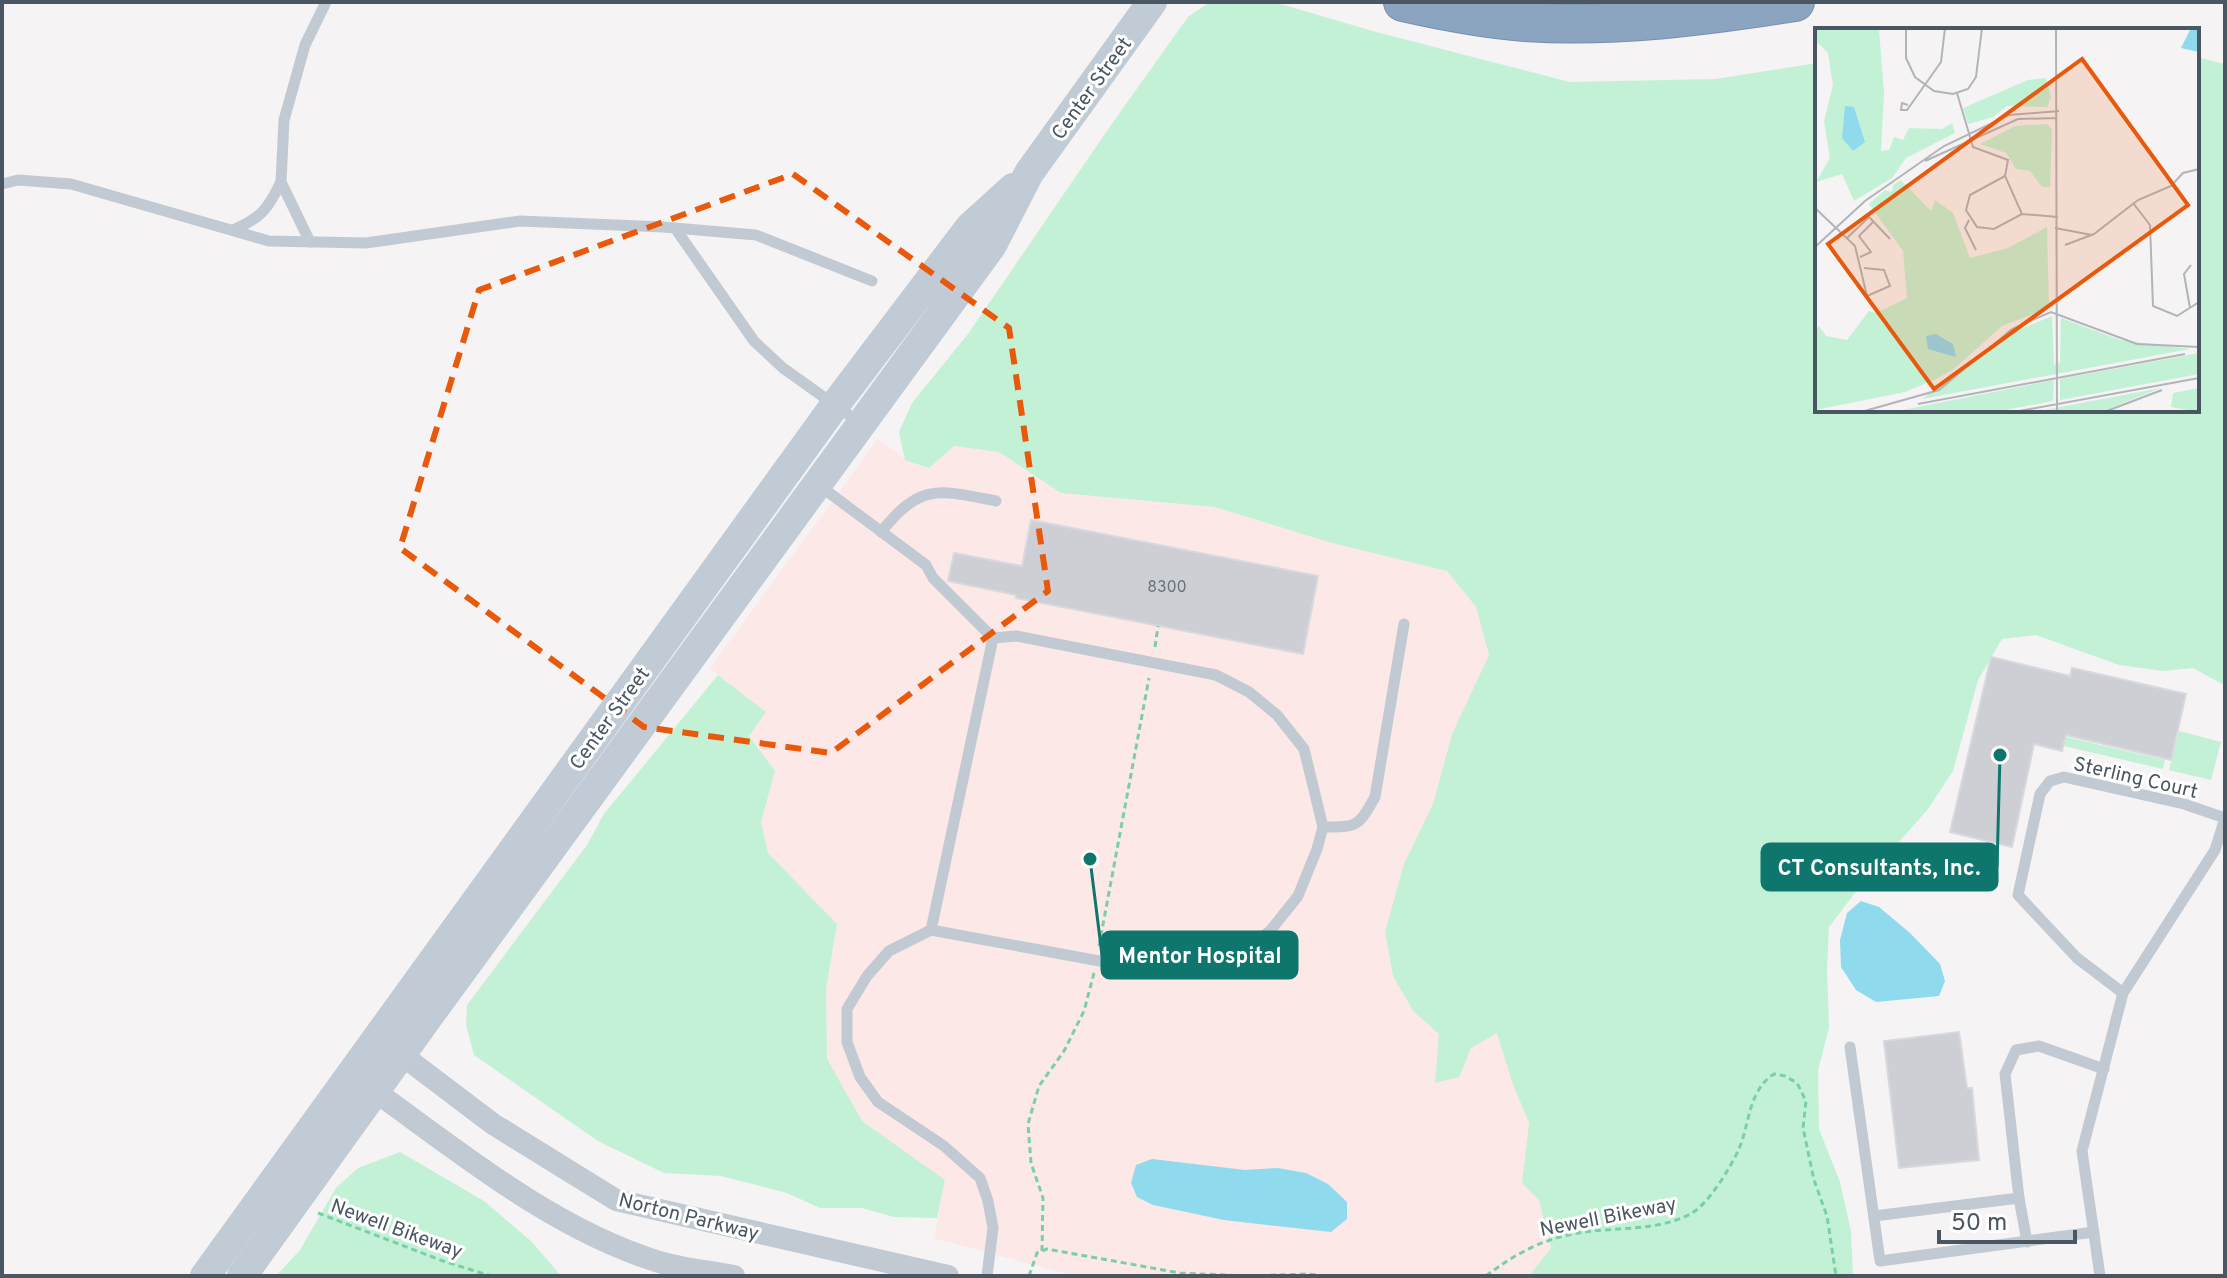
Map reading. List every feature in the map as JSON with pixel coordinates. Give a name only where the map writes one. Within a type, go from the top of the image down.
[{"type":"highway","points":[[1403,2],[1472,16],[1524,22],[1580,23],[1636,22],[1795,2]]},
{"type":"main road","name":"Center Street","points":[[390,1046],[817,483],[992,245],[1029,173],[1152,2]]},
{"type":"main road","name":"Center Street","points":[[242,1276],[292,1208],[364,1083],[792,465],[970,227],[1029,173]]},
{"type":"main road","name":"Center Street","points":[[205,1276],[265,1193],[364,1083]]},
{"type":"main road","points":[[265,1193],[292,1208]]},
{"type":"street","name":"Norton Parkway","points":[[390,1046],[493,1124],[616,1200],[948,1276]]},
{"type":"street","points":[[364,1083],[561,1221],[657,1261],[734,1276]]},
{"type":"lane","points":[[233,230],[260,216],[272,202],[281,182],[284,120],[305,45],[326,2]]},
{"type":"lane","points":[[2,184],[18,180],[71,184],[269,241],[366,243],[520,221],[756,235],[872,281]]},
{"type":"lane","points":[[281,182],[310,242]]},
{"type":"lane","points":[[675,228],[754,341],[783,368],[860,423]]},
{"type":"lane","points":[[792,465],[926,565],[933,578],[993,638],[1016,636],[1216,675],[1249,692],[1277,715],[1304,749],[1323,827],[1298,896],[1270,931],[1243,951],[1214,966],[1159,972],[931,930],[889,951],[867,976],[847,1009],[847,1042],[860,1077],[878,1102],[944,1146],[980,1178],[993,1228],[987,1276]]},
{"type":"lane","points":[[881,532],[898,511],[933,493],[950,492],[996,501]]},
{"type":"lane","points":[[1323,827],[1352,827],[1363,818],[1375,797],[1404,624]]},
{"type":"lane","points":[[931,930],[993,638]]},
{"type":"lane","name":"Sterling Court","points":[[2100,1276],[2082,1151],[2123,993],[2215,850],[2225,818],[2184,804],[2064,777],[2050,781],[2040,794],[2018,895],[2077,958],[2123,993]]},
{"type":"lane","points":[[2027,1242],[2005,1074],[2016,1050],[2039,1046],[2104,1069]]},
{"type":"lane","points":[[1850,1047],[1880,1261],[2094,1232]]},
{"type":"lane","points":[[1874,1216],[2019,1198]]},
{"type":"path","points":[[1042,1251],[1043,1198],[1031,1163],[1028,1124],[1039,1086],[1064,1051],[1084,1011],[1097,961],[1158,626]]},
{"type":"path","name":"Newell Bikeway","points":[[1486,1276],[1519,1253],[1556,1236],[1668,1222],[1694,1212],[1724,1175],[1739,1149],[1762,1082],[1774,1074],[1797,1083],[1806,1101],[1803,1128],[1814,1180],[1827,1216],[1836,1276]]},
{"type":"path","name":"Newell Bikeway","points":[[292,1208],[366,1230],[443,1261],[491,1276]]},
{"type":"path","points":[[1029,1276],[1037,1253],[1047,1249],[1180,1273],[1326,1276]]},
{"type":"highlighted area","points":[[793,174],[1009,328],[1048,591],[831,753],[644,727],[400,548],[479,290]]},
{"type":"shaded area","points":[[878,439],[905,459],[928,468],[954,446],[999,452],[1061,493],[1215,507],[1332,543],[1447,571],[1476,607],[1489,655],[1452,734],[1433,804],[1404,864],[1414,1012],[1439,1034],[1459,1077],[1471,1048],[1497,1032],[1512,1082],[1529,1123],[1522,1183],[1539,1200],[1552,1248],[1531,1273],[1532,1276],[1075,1276],[934,1238],[945,1180],[862,1121],[827,1059],[826,989],[837,924],[768,853],[760,822],[775,771],[749,736],[766,712],[710,668]]},
{"type":"green space","points":[[1210,2],[1274,2],[1570,82],[1716,79],[1815,63],[1815,412],[2199,412],[2199,58],[2225,64],[2225,683],[2193,668],[2164,671],[2119,665],[2036,635],[2002,639],[1978,680],[1953,771],[1928,809],[1861,885],[1829,927],[1829,1028],[1818,1070],[1819,1129],[1840,1182],[1851,1231],[1853,1276],[1532,1276],[1531,1273],[1551,1248],[1539,1200],[1522,1183],[1529,1123],[1497,1033],[1471,1048],[1459,1077],[1435,1083],[1439,1034],[1414,1012],[1393,976],[1385,932],[1404,864],[1433,804],[1452,734],[1489,655],[1476,607],[1447,571],[1332,543],[1215,507],[1061,493],[999,452],[954,446],[929,468],[905,460],[899,432],[912,403],[968,334],[1188,17]]},
{"type":"green space","points":[[718,675],[766,712],[749,736],[775,771],[761,822],[768,853],[837,924],[826,989],[827,1059],[862,1121],[945,1180],[937,1218],[894,1217],[862,1208],[820,1208],[787,1193],[721,1176],[664,1173],[598,1141],[474,1055],[466,1025],[467,1005],[587,845],[604,814]]},
{"type":"green space","points":[[2179,731],[2221,742],[2211,780],[2169,770]]},
{"type":"green space","points":[[2066,737],[2165,760],[2163,769],[2064,746]]},
{"type":"green space","points":[[400,1152],[484,1201],[532,1242],[561,1276],[276,1276],[300,1250],[336,1188],[358,1168]]},
{"type":"water","points":[[1861,901],[1879,907],[1940,964],[1945,981],[1939,996],[1876,1002],[1856,990],[1841,967],[1840,940],[1847,913]]},
{"type":"water","points":[[1152,1159],[1245,1170],[1278,1168],[1306,1173],[1328,1184],[1347,1202],[1347,1219],[1331,1232],[1224,1220],[1153,1205],[1137,1197],[1131,1183],[1136,1165]]},
{"type":"building","points":[[1031,520],[1318,576],[1303,654],[1016,598],[1016,595],[948,581],[954,553],[1022,566]]},
{"type":"building","points":[[1991,657],[2070,676],[2072,668],[2186,694],[2171,760],[2066,735],[2062,751],[2034,744],[2012,847],[1950,832]]},
{"type":"building","points":[[1959,1032],[1967,1088],[1972,1088],[1979,1160],[1899,1168],[1884,1041]]},
{"type":"place","name":"CT Consultants, Inc.","points":[[2000,755]]},
{"type":"place","name":"Mentor Hospital","points":[[1090,859]]}]
